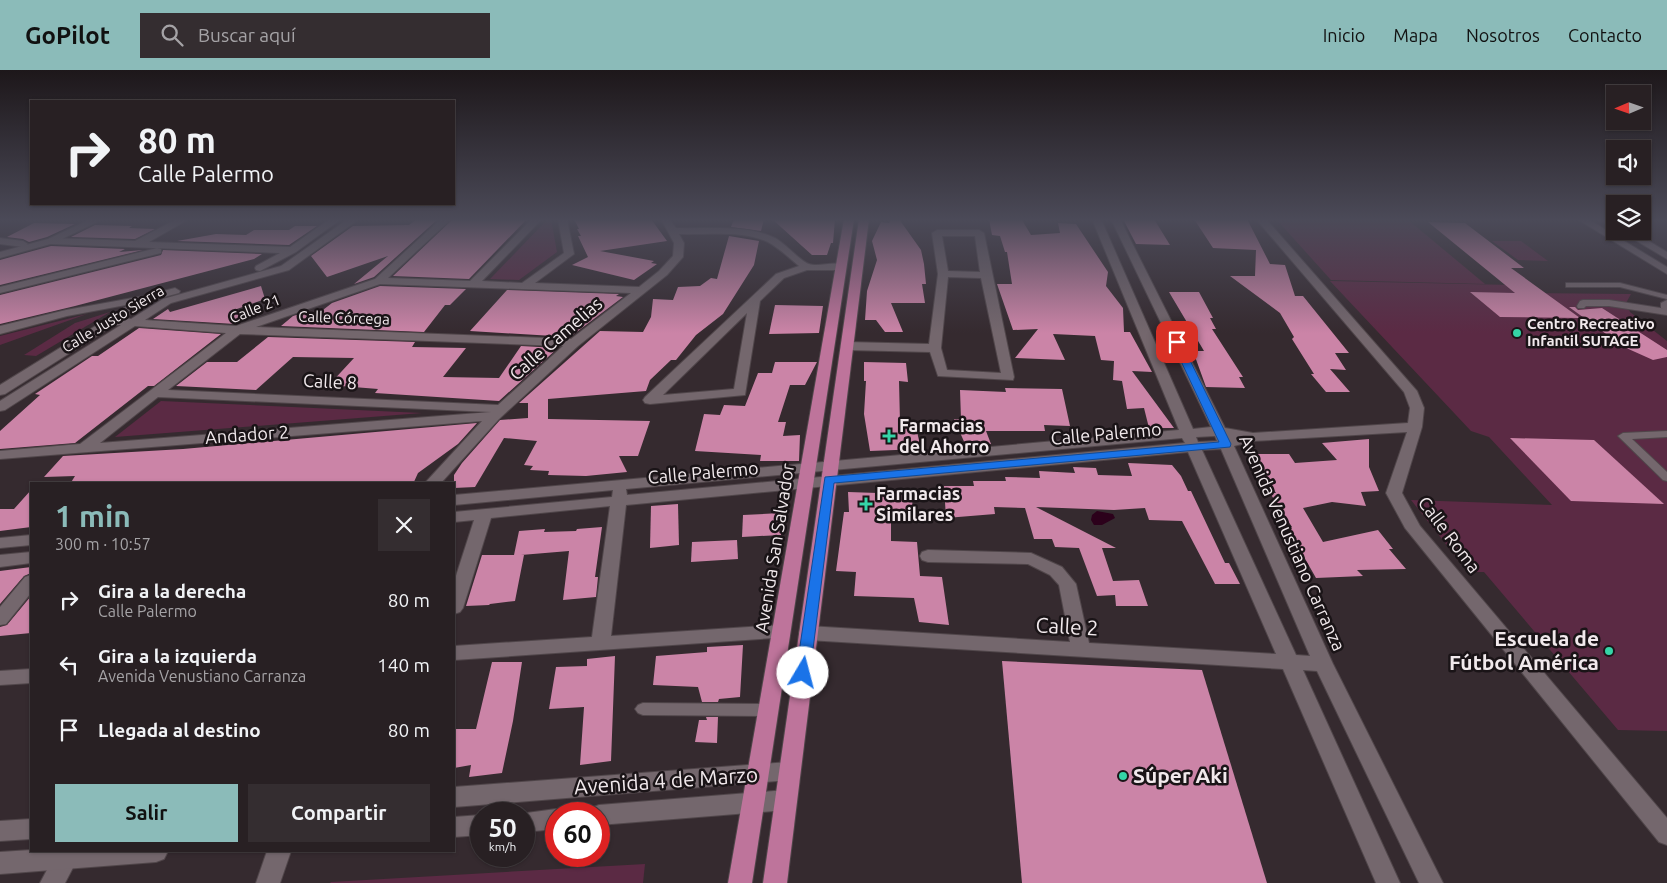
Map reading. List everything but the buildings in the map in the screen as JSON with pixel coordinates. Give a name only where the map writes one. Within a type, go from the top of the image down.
[{"type":"main road","name":"Avenida San Salvador","points":[[740,883],[843,257]]},
{"type":"main road","points":[[775,883],[859,257]]},
{"type":"street","points":[[0,290],[135,257]]},
{"type":"street","name":"Calle Justo Sierra","points":[[0,391],[149,298],[263,267],[280,257]]},
{"type":"street","name":"Calle Justo Sierra","points":[[0,407],[167,301],[285,268],[301,257]]},
{"type":"street","name":"Calle 21","points":[[84,448],[237,330],[379,281],[405,257]]},
{"type":"street","points":[[473,284],[500,257]]},
{"type":"street","points":[[526,285],[565,257]]},
{"type":"street","name":"Calle Camelias","points":[[433,482],[498,413],[574,343],[663,273],[678,257]]},
{"type":"street","points":[[794,257],[806,266]]},
{"type":"street","points":[[941,257],[943,274],[935,348],[942,373],[1008,377],[983,257]]},
{"type":"street","points":[[1112,257],[1388,883]]},
{"type":"street","name":"Avenida Venustiano Carranza","points":[[1134,257],[1223,438],[1324,664],[1431,883]]},
{"type":"street","name":"Calle Roma","points":[[1294,257],[1410,391],[1417,408],[1415,427],[1394,493],[1414,528],[1667,835]]},
{"type":"street","points":[[1644,257],[1667,271]]},
{"type":"street","points":[[755,302],[740,392],[650,400],[755,302],[780,276],[806,266],[841,267]]},
{"type":"street","points":[[943,274],[986,275]]},
{"type":"street","points":[[379,281],[641,290]]},
{"type":"street","points":[[0,330],[66,313],[149,298]]},
{"type":"street","points":[[1667,303],[1667,310]]},
{"type":"street","name":"Calle Córcega","points":[[112,321],[237,330],[574,343]]},
{"type":"street","points":[[847,346],[935,348]]},
{"type":"street","name":"Calle 8","points":[[156,393],[498,413]]},
{"type":"street","name":"Andador 2","points":[[0,455],[498,413]]},
{"type":"street","name":"Calle Palermo","points":[[455,500],[620,493],[1191,439],[1415,427]]},
{"type":"street","points":[[601,642],[620,493]]},
{"type":"street","name":"Calle Palermo","points":[[455,517],[620,493]]},
{"type":"street","points":[[455,605],[484,514]]},
{"type":"street","points":[[0,543],[30,540]]},
{"type":"street","points":[[928,556],[1031,559],[1056,571],[1067,584],[1080,650]]},
{"type":"street","points":[[0,561],[30,558]]},
{"type":"street","points":[[0,619],[30,582]]},
{"type":"street","points":[[455,653],[601,642],[781,632]]},
{"type":"street","name":"Calle 2","points":[[808,633],[1324,664]]},
{"type":"street","points":[[0,678],[30,676]]},
{"type":"street","name":"Avenida 4 de Marzo","points":[[455,797],[790,771]]},
{"type":"street","name":"Avenida 4 de Marzo","points":[[610,814],[786,800]]},
{"type":"street","points":[[455,827],[470,826]]},
{"type":"street","points":[[0,831],[30,829]]},
{"type":"street","points":[[0,863],[143,852]]},
{"type":"street","points":[[268,883],[279,852]]},
{"type":"street","points":[[52,883],[66,858]]},
{"type":"lane","points":[[1568,285],[1620,285],[1667,297]]},
{"type":"lane","points":[[1581,306],[1583,302],[1597,302],[1667,310]]},
{"type":"lane","points":[[1667,434],[1623,436],[1667,478]]},
{"type":"lane","points":[[643,709],[768,710]]},
{"type":"shaded area","points":[[511,257],[550,257],[519,280],[490,279]]},
{"type":"shaded area","points":[[1310,257],[1453,257],[1485,284],[1331,280]]},
{"type":"shaded area","points":[[1514,257],[1543,257],[1548,261],[1518,260]]},
{"type":"shaded area","points":[[1330,281],[1512,285],[1522,293],[1631,294],[1626,303],[1630,312],[1667,341],[1667,731],[1618,730],[1484,572],[1468,572],[1411,500],[1552,505],[1489,437],[1471,431]]},
{"type":"shaded area","points":[[110,312],[36,356],[24,355],[75,323]]},
{"type":"shaded area","points":[[87,314],[0,345],[0,336]]},
{"type":"shaded area","points":[[161,401],[422,413],[115,437]]},
{"type":"shaded area","points":[[1097,511],[1113,514],[1115,518],[1102,525],[1094,525],[1091,520],[1092,515]]},
{"type":"shaded area","points":[[645,864],[643,883],[330,883],[610,867]]},
{"type":"place","name":"Centro Recreativo Infantil SUTAGE","points":[[1517,333]]},
{"type":"place","name":"Farmacias del Ahorro","points":[[889,436]]},
{"type":"place","name":"Farmacias Similares","points":[[866,504]]},
{"type":"place","name":"Escuela de Fútbol América","points":[[1609,651]]},
{"type":"place","name":"Súper Aki","points":[[1123,776]]},
{"type":"route","points":[[803,673],[829,480],[1226,444],[1177,342]]}]
